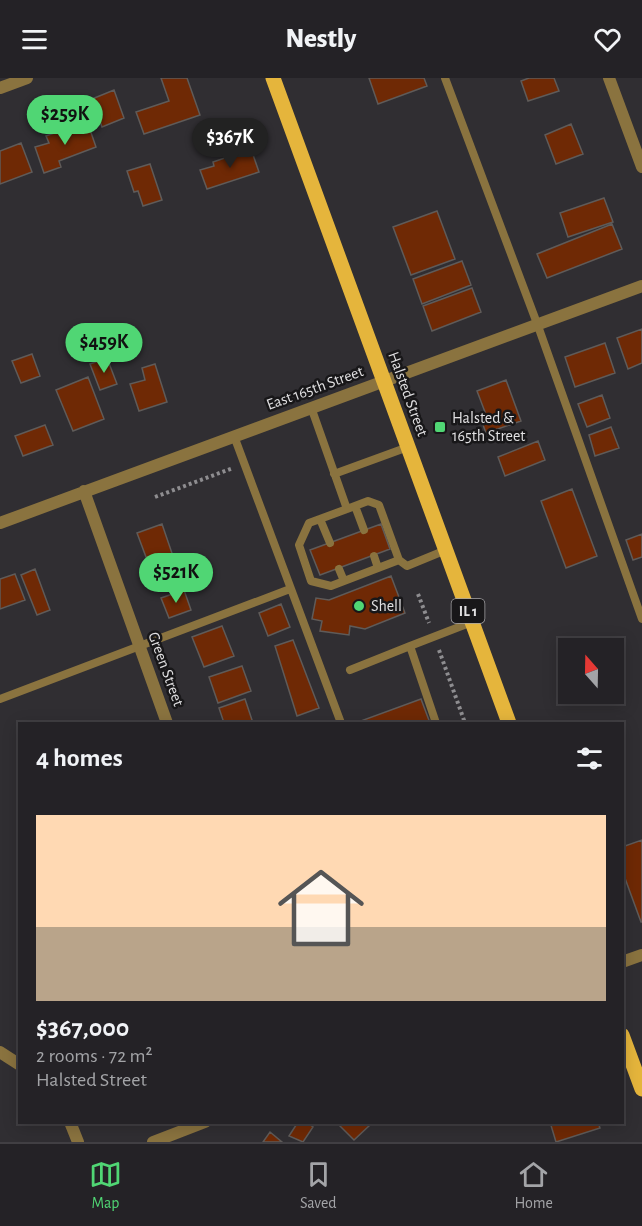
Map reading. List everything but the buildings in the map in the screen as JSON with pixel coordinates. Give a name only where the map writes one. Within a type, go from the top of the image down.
[{"type":"main road","name":"Halsted Street","points":[[273,78],[509,722]]},
{"type":"main road","points":[[624,1040],[642,1089]]},
{"type":"street","points":[[0,88],[27,78]]},
{"type":"street","points":[[609,78],[642,167]]},
{"type":"street","name":"East 165th Street","points":[[0,523],[642,286]]},
{"type":"street","name":"Green Street","points":[[84,491],[167,722]]},
{"type":"street","points":[[624,961],[642,955]]},
{"type":"street","points":[[0,1052],[18,1064]]},
{"type":"street","points":[[71,1124],[78,1142]]},
{"type":"street","points":[[153,1142],[182,1137],[202,1124]]},
{"type":"lane","points":[[445,78],[538,326],[642,619]]},
{"type":"lane","points":[[311,407],[334,474],[364,530]]},
{"type":"lane","points":[[234,436],[341,722]]},
{"type":"lane","points":[[334,474],[408,447]]},
{"type":"lane","points":[[399,561],[331,586],[311,581],[299,545],[309,523],[368,501],[379,505],[399,561],[407,566],[446,550]]},
{"type":"lane","points":[[320,519],[330,543]]},
{"type":"lane","points":[[374,556],[378,568]]},
{"type":"lane","points":[[339,569],[344,581]]},
{"type":"lane","points":[[0,699],[290,589]]},
{"type":"lane","points":[[350,670],[472,622]]},
{"type":"lane","points":[[410,646],[436,722]]},
{"type":"path","points":[[155,496],[240,465]]},
{"type":"path","points":[[418,594],[430,626]]},
{"type":"path","points":[[437,645],[465,722]]},
{"type":"place","name":"Halsted & 165th Street","points":[[440,427]]},
{"type":"place","name":"Shell","points":[[359,606]]}]
